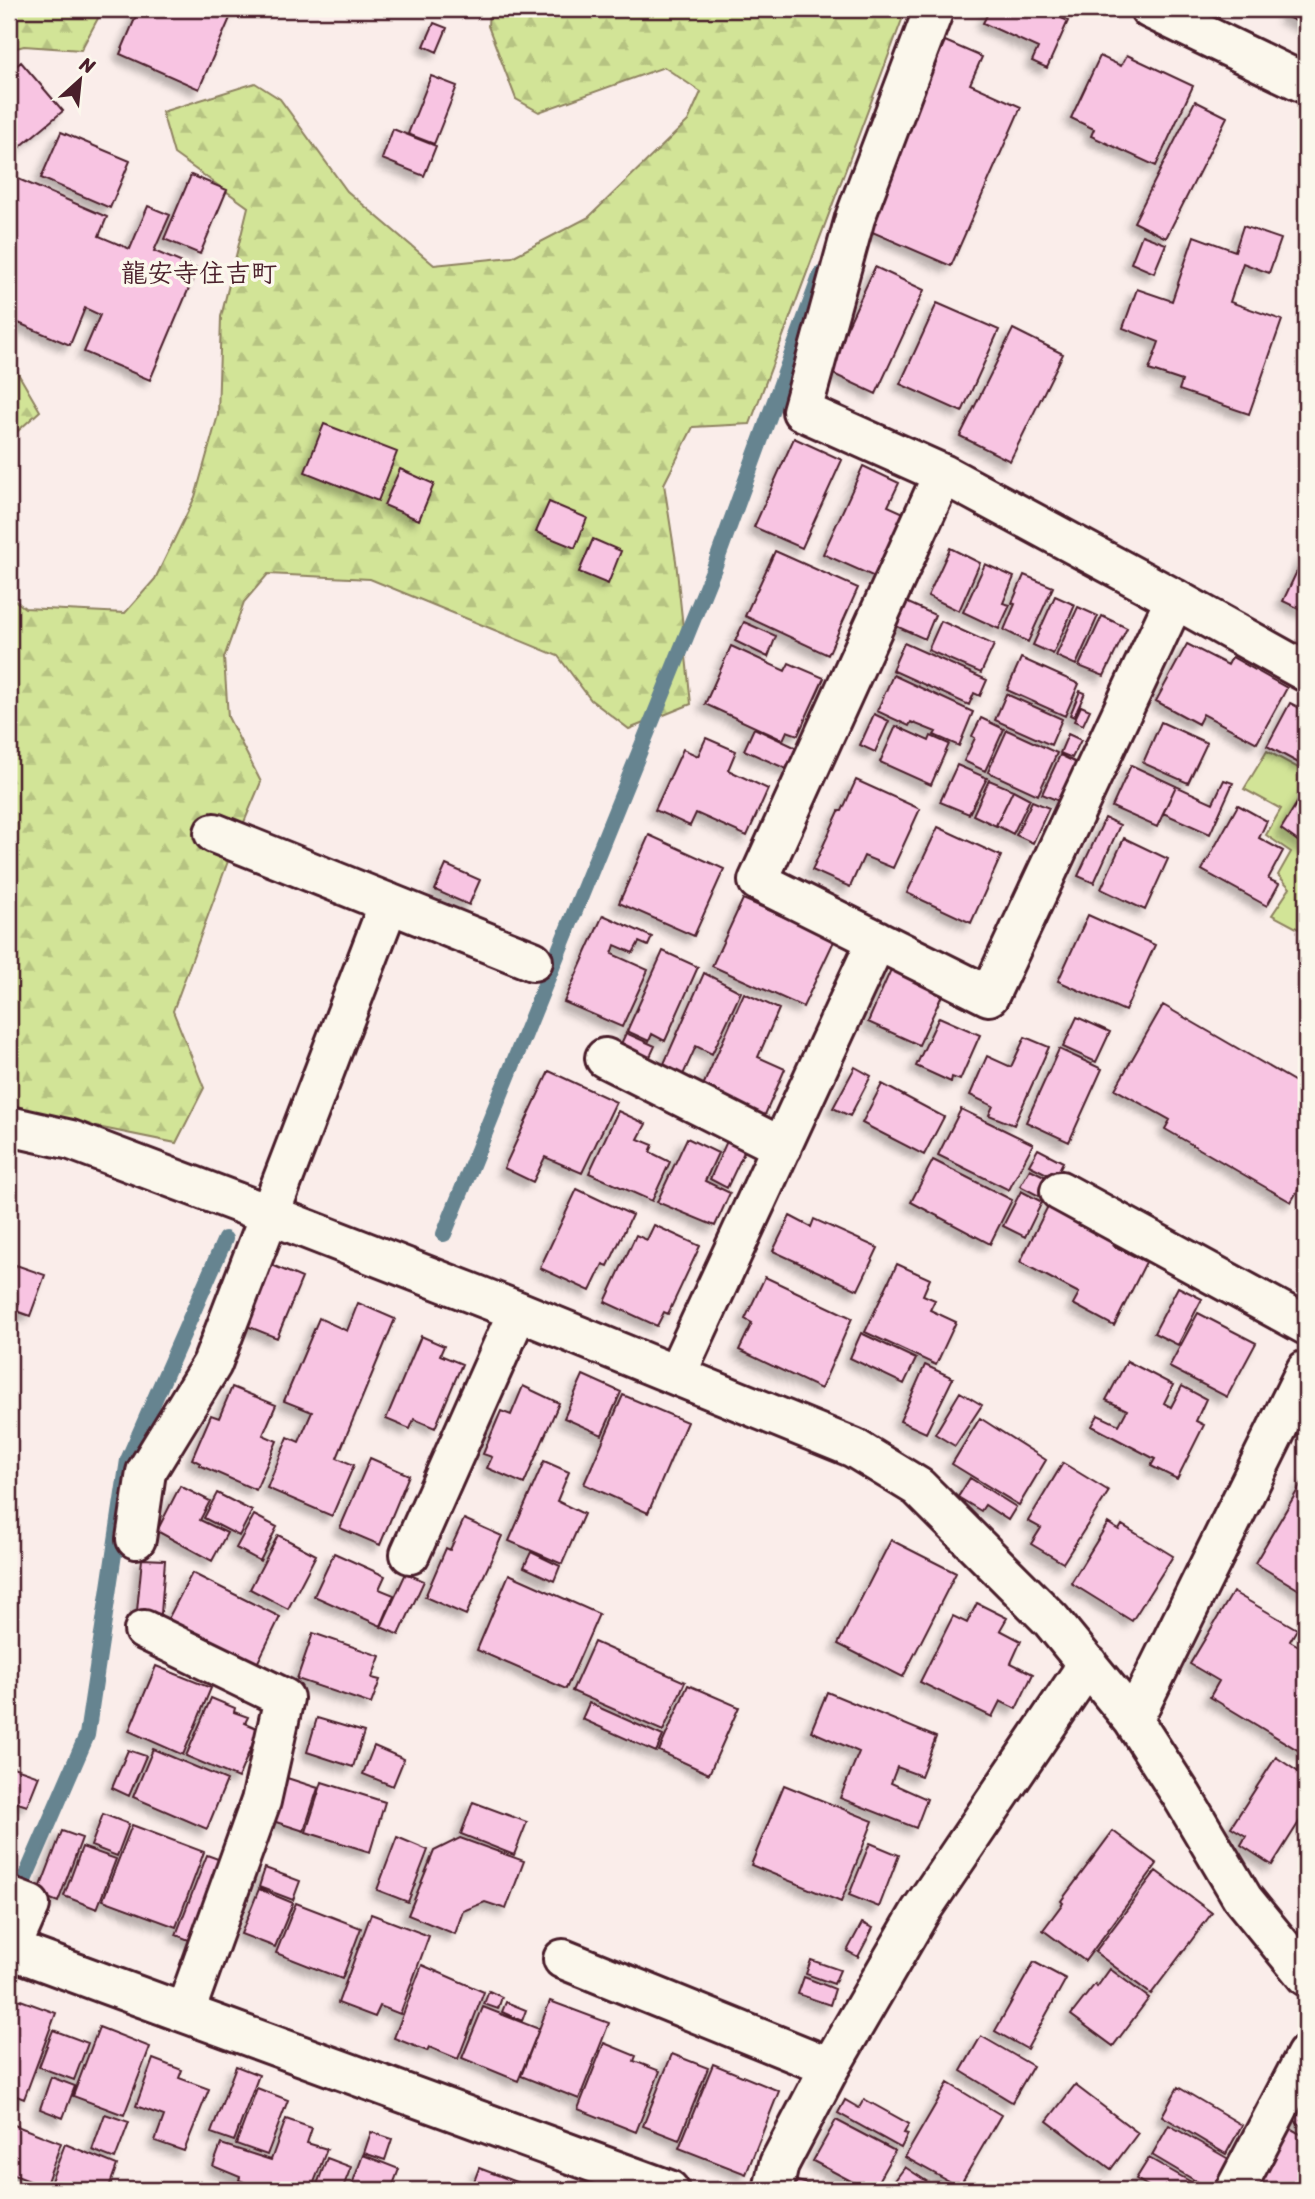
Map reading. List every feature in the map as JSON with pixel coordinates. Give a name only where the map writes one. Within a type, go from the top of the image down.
[{"type":"street","points":[[934,9],[855,218],[802,411],[943,474],[1306,672]]},
{"type":"street","points":[[1150,9],[1306,84]]},
{"type":"street","points":[[943,474],[758,881],[989,996],[1175,599]]},
{"type":"street","points":[[214,832],[533,961]]},
{"type":"street","points":[[136,1539],[145,1472],[212,1364],[388,903]]},
{"type":"street","points":[[676,1375],[877,940]]},
{"type":"street","points":[[605,1058],[782,1147]]},
{"type":"street","points":[[9,1126],[71,1140],[518,1311],[855,1448],[918,1487],[1051,1620],[1133,1720],[1244,1899],[1306,1976]]},
{"type":"street","points":[[1060,1191],[1306,1325]]},
{"type":"street","points":[[410,1554],[518,1311]]},
{"type":"street","points":[[1133,1720],[1306,1370]]},
{"type":"street","points":[[144,1630],[284,1698],[261,1801],[185,2012]]},
{"type":"street","points":[[773,2190],[779,2164],[920,1912],[1088,1664]]},
{"type":"street","points":[[9,1897],[30,1905],[10,1951],[185,2012],[669,2190]]},
{"type":"street","points":[[563,1959],[831,2067]]},
{"type":"street","points":[[1235,2190],[1306,2055]]},
{"type":"green space","points":[[9,9],[103,9],[81,50],[24,46],[9,50]]},
{"type":"green space","points":[[489,9],[906,9],[750,424],[693,427],[664,484],[676,561],[691,704],[629,729],[591,700],[558,656],[370,579],[268,574],[244,602],[224,658],[228,717],[261,782],[231,853],[173,1011],[204,1088],[176,1143],[9,1109],[9,912],[13,904],[9,890],[9,596],[25,608],[125,613],[155,579],[195,497],[218,415],[221,317],[248,207],[174,154],[162,112],[255,83],[280,99],[347,191],[434,265],[512,257],[589,217],[688,121],[701,92],[664,67],[539,112],[516,99],[488,26]]},
{"type":"green space","points":[[9,358],[40,411],[9,439]]},
{"type":"green space","points":[[1267,751],[1306,770],[1306,933],[1272,915],[1290,888],[1278,875],[1291,852],[1266,835],[1281,809],[1244,789]]},
{"type":"building","points":[[139,9],[234,9],[199,89],[120,54]]},
{"type":"building","points":[[990,9],[1042,9],[1068,21],[1047,68],[1032,61],[1038,48],[983,23]]},
{"type":"building","points":[[1288,9],[1306,9],[1306,26],[1285,16]]},
{"type":"building","points":[[434,23],[447,28],[437,52],[424,46]]},
{"type":"building","points":[[945,41],[982,57],[970,84],[1021,107],[951,266],[863,228]]},
{"type":"building","points":[[1127,55],[1193,86],[1156,166],[1091,136],[1094,129],[1071,118],[1100,56],[1121,66]]},
{"type":"building","points":[[21,62],[63,111],[9,156],[9,72]]},
{"type":"building","points":[[431,76],[457,86],[434,144],[408,134]]},
{"type":"building","points":[[1195,101],[1227,117],[1166,238],[1134,222]]},
{"type":"building","points":[[393,129],[436,146],[424,176],[382,159]]},
{"type":"building","points":[[61,132],[130,161],[110,208],[41,178]]},
{"type":"building","points":[[9,175],[107,217],[99,236],[130,249],[148,206],[170,215],[154,251],[197,269],[150,380],[84,352],[100,315],[85,308],[70,345],[9,319]]},
{"type":"building","points":[[191,175],[227,190],[200,254],[164,239]]},
{"type":"building","points":[[1243,226],[1281,239],[1269,273],[1243,263],[1230,302],[1282,320],[1249,414],[1179,390],[1182,381],[1149,370],[1159,342],[1123,328],[1137,289],[1172,301],[1194,236],[1235,251]]},
{"type":"building","points":[[1142,235],[1166,244],[1154,273],[1131,263]]},
{"type":"building","points":[[875,267],[924,290],[876,394],[827,371]]},
{"type":"building","points":[[937,303],[999,330],[962,412],[900,384]]},
{"type":"building","points":[[1013,329],[1063,354],[1010,461],[960,436]]},
{"type":"building","points":[[324,424],[397,452],[378,501],[305,472]]},
{"type":"building","points":[[794,438],[842,460],[802,548],[754,527]]},
{"type":"building","points":[[863,466],[899,483],[888,506],[906,514],[877,578],[823,554]]},
{"type":"building","points":[[400,469],[434,484],[419,520],[384,505]]},
{"type":"building","points":[[549,502],[587,518],[575,548],[536,532]]},
{"type":"building","points":[[593,539],[621,551],[608,584],[579,572]]},
{"type":"building","points":[[950,548],[980,563],[959,611],[928,596]]},
{"type":"building","points":[[775,551],[858,588],[828,655],[745,616]]},
{"type":"building","points":[[1306,552],[1306,612],[1283,601]]},
{"type":"building","points":[[985,564],[1014,577],[1003,603],[1010,605],[999,629],[963,612]]},
{"type":"building","points":[[1024,575],[1053,587],[1028,642],[1004,630]]},
{"type":"building","points":[[1055,596],[1075,605],[1053,654],[1033,645]]},
{"type":"building","points":[[906,602],[935,615],[925,639],[896,626]]},
{"type":"building","points":[[1078,607],[1098,616],[1076,665],[1056,656]]},
{"type":"building","points":[[1102,616],[1127,628],[1104,676],[1079,666]]},
{"type":"building","points":[[941,621],[994,645],[981,673],[928,650]]},
{"type":"building","points":[[744,622],[776,636],[768,657],[735,641]]},
{"type":"building","points":[[904,643],[987,680],[980,696],[974,693],[969,705],[892,670]]},
{"type":"building","points":[[1187,644],[1228,665],[1232,657],[1287,688],[1257,743],[1203,714],[1198,724],[1156,701]]},
{"type":"building","points":[[731,646],[785,671],[789,663],[824,678],[798,735],[787,731],[783,740],[705,704]]},
{"type":"building","points":[[1021,658],[1079,684],[1065,716],[1007,690]]},
{"type":"building","points":[[893,675],[973,712],[959,746],[934,735],[936,732],[911,722],[909,726],[877,711]]},
{"type":"building","points":[[1080,691],[1085,693],[1074,717],[1070,715]]},
{"type":"building","points":[[1006,694],[1062,719],[1051,745],[995,720]]},
{"type":"building","points":[[1290,703],[1306,711],[1306,767],[1267,746]]},
{"type":"building","points":[[1081,706],[1090,710],[1083,725],[1074,721]]},
{"type":"building","points":[[874,714],[889,721],[875,752],[860,745]]},
{"type":"building","points":[[981,718],[1004,729],[985,771],[964,761]]},
{"type":"building","points":[[1161,722],[1207,743],[1188,783],[1143,763]]},
{"type":"building","points":[[896,726],[929,741],[931,736],[949,744],[931,785],[880,762]]},
{"type":"building","points":[[754,728],[801,750],[791,771],[744,750]]},
{"type":"building","points":[[1007,730],[1057,753],[1038,795],[988,772]]},
{"type":"building","points":[[1068,734],[1081,740],[1072,758],[1060,753]]},
{"type":"building","points":[[706,738],[736,751],[728,770],[768,789],[747,836],[696,813],[690,826],[655,810],[683,749],[698,756]]},
{"type":"building","points":[[1060,755],[1083,766],[1066,804],[1042,794]]},
{"type":"building","points":[[957,765],[987,778],[969,814],[940,802]]},
{"type":"building","points":[[1131,765],[1176,786],[1157,827],[1112,807]]},
{"type":"building","points":[[856,780],[920,809],[893,868],[864,856],[850,887],[812,870]]},
{"type":"building","points":[[989,780],[1013,790],[996,826],[973,815]]},
{"type":"building","points":[[1224,780],[1233,783],[1210,834],[1163,813],[1176,786],[1213,803]]},
{"type":"building","points":[[1306,788],[1306,847],[1281,829]]},
{"type":"building","points":[[1013,790],[1030,799],[1013,834],[996,825]]},
{"type":"building","points":[[1032,801],[1049,808],[1033,843],[1016,835]]},
{"type":"building","points":[[1238,805],[1267,821],[1259,838],[1283,851],[1268,879],[1279,884],[1267,906],[1202,870]]},
{"type":"building","points":[[1105,818],[1120,825],[1094,883],[1078,876]]},
{"type":"building","points":[[938,827],[1001,856],[971,923],[907,893]]},
{"type":"building","points":[[649,835],[724,869],[694,936],[619,903]]},
{"type":"building","points":[[1124,838],[1168,859],[1145,910],[1101,889]]},
{"type":"building","points":[[446,865],[480,880],[469,905],[435,890]]},
{"type":"building","points":[[743,899],[835,939],[803,1007],[712,966]]},
{"type":"building","points":[[603,915],[652,937],[648,946],[639,942],[633,953],[615,945],[612,954],[648,970],[622,1027],[564,1002]]},
{"type":"building","points":[[1088,915],[1155,945],[1125,1011],[1058,981]]},
{"type":"building","points":[[663,951],[698,967],[665,1041],[652,1034],[649,1041],[627,1031]]},
{"type":"building","points":[[892,967],[944,991],[919,1045],[868,1022]]},
{"type":"building","points":[[704,973],[741,992],[712,1054],[696,1046],[683,1075],[663,1066]]},
{"type":"building","points":[[744,993],[779,1009],[758,1057],[785,1069],[764,1117],[702,1088]]},
{"type":"building","points":[[1163,1005],[1306,1088],[1306,1134],[1302,1142],[1306,1145],[1306,1176],[1291,1202],[1165,1129],[1170,1120],[1115,1089]]},
{"type":"building","points":[[939,1017],[980,1035],[960,1080],[952,1077],[951,1082],[916,1066]]},
{"type":"building","points":[[1077,1017],[1110,1032],[1096,1062],[1063,1047]]},
{"type":"building","points":[[626,1033],[655,1046],[649,1059],[620,1046]]},
{"type":"building","points":[[1025,1037],[1049,1047],[1014,1125],[989,1115],[993,1106],[970,1095],[987,1056],[1011,1067]]},
{"type":"building","points":[[1059,1049],[1102,1069],[1069,1142],[1026,1122]]},
{"type":"building","points":[[855,1067],[871,1076],[850,1116],[833,1108]]},
{"type":"building","points":[[549,1071],[616,1102],[582,1173],[545,1157],[533,1182],[504,1168]]},
{"type":"building","points":[[882,1084],[944,1117],[924,1155],[862,1123]]},
{"type":"building","points":[[961,1109],[1033,1144],[1009,1190],[938,1155]]},
{"type":"building","points":[[618,1111],[646,1124],[638,1139],[653,1145],[650,1152],[670,1162],[652,1201],[589,1173]]},
{"type":"building","points":[[687,1138],[718,1153],[705,1181],[730,1193],[715,1226],[657,1202]]},
{"type":"building","points":[[727,1141],[745,1150],[727,1188],[710,1179]]},
{"type":"building","points":[[1038,1149],[1063,1162],[1055,1178],[1029,1165]]},
{"type":"building","points":[[933,1160],[1012,1200],[990,1244],[911,1202]]},
{"type":"building","points":[[1030,1169],[1052,1180],[1043,1198],[1020,1186]]},
{"type":"building","points":[[577,1189],[632,1215],[608,1266],[603,1264],[590,1291],[540,1268]]},
{"type":"building","points":[[1021,1191],[1042,1202],[1025,1237],[1003,1226]]},
{"type":"building","points":[[1051,1200],[1120,1235],[1114,1246],[1146,1262],[1114,1326],[1073,1304],[1079,1293],[1020,1262]]},
{"type":"building","points":[[790,1216],[811,1227],[814,1219],[878,1248],[858,1290],[773,1251]]},
{"type":"building","points":[[654,1225],[700,1246],[668,1314],[664,1312],[657,1326],[605,1302],[636,1235],[647,1240]]},
{"type":"building","points":[[897,1264],[930,1279],[923,1295],[935,1300],[930,1310],[956,1322],[936,1365],[865,1332]]},
{"type":"building","points":[[16,1265],[45,1275],[30,1316],[16,1311],[19,1303],[9,1299],[9,1285]]},
{"type":"building","points":[[272,1265],[302,1278],[277,1338],[247,1326]]},
{"type":"building","points":[[765,1277],[852,1318],[821,1389],[739,1350],[752,1323],[745,1319]]},
{"type":"building","points":[[1178,1287],[1202,1299],[1178,1345],[1154,1333]]},
{"type":"building","points":[[358,1303],[395,1319],[337,1458],[354,1465],[332,1516],[267,1488],[288,1437],[299,1442],[312,1412],[284,1401],[319,1318],[347,1331]]},
{"type":"building","points":[[1198,1313],[1256,1343],[1227,1397],[1169,1367]]},
{"type":"building","points":[[861,1333],[916,1359],[904,1384],[850,1358]]},
{"type":"building","points":[[421,1336],[444,1346],[440,1355],[462,1364],[435,1428],[414,1419],[410,1429],[386,1419]]},
{"type":"building","points":[[1127,1361],[1173,1385],[1164,1403],[1171,1407],[1182,1386],[1206,1399],[1196,1421],[1204,1425],[1177,1479],[1151,1466],[1155,1459],[1092,1426],[1098,1415],[1119,1425],[1127,1410],[1106,1400]]},
{"type":"building","points":[[925,1365],[953,1378],[926,1433],[900,1421]]},
{"type":"building","points":[[583,1375],[621,1392],[602,1435],[564,1418]]},
{"type":"building","points":[[523,1386],[559,1403],[524,1484],[487,1468],[492,1457],[483,1454],[501,1411],[511,1415]]},
{"type":"building","points":[[232,1387],[276,1405],[263,1435],[277,1441],[256,1490],[199,1465],[200,1463],[192,1459],[211,1415],[219,1418]]},
{"type":"building","points":[[960,1392],[982,1405],[955,1446],[935,1434]]},
{"type":"building","points":[[623,1395],[687,1422],[648,1513],[584,1484]]},
{"type":"building","points":[[980,1418],[1046,1460],[1019,1505],[952,1464]]},
{"type":"building","points":[[370,1458],[409,1475],[380,1545],[340,1528]]},
{"type":"building","points":[[544,1461],[569,1472],[557,1501],[584,1514],[562,1564],[509,1541]]},
{"type":"building","points":[[1063,1463],[1109,1491],[1063,1563],[1031,1544],[1041,1528],[1028,1521]]},
{"type":"building","points":[[1306,1476],[1306,1594],[1255,1563]]},
{"type":"building","points":[[970,1478],[1016,1507],[1008,1520],[985,1505],[981,1511],[958,1497]]},
{"type":"building","points":[[180,1486],[210,1501],[200,1520],[227,1533],[212,1561],[157,1531]]},
{"type":"building","points":[[217,1493],[252,1511],[239,1536],[204,1518]]},
{"type":"building","points":[[254,1515],[277,1527],[260,1561],[236,1548]]},
{"type":"building","points":[[464,1519],[502,1536],[466,1615],[425,1597],[446,1548],[450,1550]]},
{"type":"building","points":[[1108,1523],[1119,1530],[1122,1525],[1173,1556],[1132,1621],[1071,1583]]},
{"type":"building","points":[[278,1535],[316,1555],[288,1609],[250,1589]]},
{"type":"building","points":[[891,1540],[956,1573],[903,1677],[838,1644]]},
{"type":"building","points":[[531,1552],[560,1566],[554,1581],[524,1567]]},
{"type":"building","points":[[334,1553],[385,1576],[379,1589],[394,1595],[381,1626],[314,1596]]},
{"type":"building","points":[[142,1559],[165,1560],[161,1614],[137,1611]]},
{"type":"building","points":[[192,1573],[280,1617],[257,1664],[168,1619]]},
{"type":"building","points":[[406,1573],[424,1581],[399,1635],[381,1627]]},
{"type":"building","points":[[509,1574],[599,1614],[566,1689],[477,1650]]},
{"type":"building","points":[[1233,1592],[1297,1629],[1290,1641],[1306,1650],[1306,1755],[1210,1697],[1219,1681],[1190,1664]]},
{"type":"building","points":[[977,1603],[1007,1618],[1000,1630],[1021,1641],[1011,1663],[1033,1674],[1016,1709],[1000,1701],[992,1717],[920,1682],[953,1616],[967,1623]]},
{"type":"building","points":[[313,1633],[380,1656],[372,1678],[380,1680],[371,1704],[297,1679]]},
{"type":"building","points":[[594,1642],[685,1682],[663,1731],[572,1691]]},
{"type":"building","points":[[156,1666],[211,1688],[183,1755],[129,1731]]},
{"type":"building","points":[[688,1685],[739,1707],[709,1774],[659,1751]]},
{"type":"building","points":[[827,1692],[936,1737],[921,1776],[897,1767],[891,1783],[927,1799],[916,1828],[840,1798],[859,1752],[811,1731]]},
{"type":"building","points":[[211,1698],[235,1708],[234,1712],[248,1717],[245,1723],[259,1729],[238,1778],[186,1756]]},
{"type":"building","points":[[589,1703],[663,1736],[656,1752],[582,1719]]},
{"type":"building","points":[[317,1718],[364,1732],[353,1767],[307,1752]]},
{"type":"building","points":[[374,1746],[404,1759],[393,1786],[363,1774]]},
{"type":"building","points":[[153,1749],[227,1780],[207,1829],[133,1797]]},
{"type":"building","points":[[128,1750],[146,1756],[129,1796],[112,1788]]},
{"type":"building","points":[[1276,1757],[1306,1777],[1306,1811],[1272,1865],[1241,1845],[1246,1836],[1231,1827]]},
{"type":"building","points":[[10,1766],[39,1776],[27,1806],[9,1800]]},
{"type":"building","points":[[287,1778],[318,1788],[304,1831],[273,1821]]},
{"type":"building","points":[[322,1782],[385,1802],[370,1852],[306,1832]]},
{"type":"building","points":[[784,1785],[873,1821],[841,1902],[751,1865]]},
{"type":"building","points":[[473,1802],[527,1822],[514,1855],[461,1834]]},
{"type":"building","points":[[103,1814],[129,1824],[117,1856],[91,1846]]},
{"type":"building","points":[[132,1825],[204,1852],[176,1927],[103,1900]]},
{"type":"building","points":[[62,1831],[82,1838],[58,1902],[38,1894]]},
{"type":"building","points":[[1113,1831],[1157,1864],[1085,1961],[1043,1930]]},
{"type":"building","points":[[397,1837],[428,1850],[408,1902],[377,1890]]},
{"type":"building","points":[[460,1838],[524,1861],[506,1909],[485,1902],[463,1911],[455,1934],[408,1915],[434,1851]]},
{"type":"building","points":[[870,1843],[899,1855],[879,1907],[849,1895]]},
{"type":"building","points":[[82,1847],[116,1859],[97,1909],[64,1896]]},
{"type":"building","points":[[207,1855],[229,1863],[199,1944],[176,1935]]},
{"type":"building","points":[[265,1868],[300,1881],[293,1900],[259,1887]]},
{"type":"building","points":[[1156,1871],[1212,1913],[1151,1994],[1095,1952]]},
{"type":"building","points":[[259,1889],[293,1903],[275,1947],[241,1934]]},
{"type":"building","points":[[296,1903],[361,1928],[342,1979],[276,1953]]},
{"type":"building","points":[[371,1914],[429,1936],[400,2014],[380,2006],[375,2017],[338,2003]]},
{"type":"building","points":[[862,1923],[873,1928],[858,1957],[847,1951]]},
{"type":"building","points":[[811,1960],[840,1970],[834,1984],[806,1974]]},
{"type":"building","points":[[1034,1962],[1066,1979],[1027,2049],[995,2031]]},
{"type":"building","points":[[422,1965],[484,1992],[458,2059],[429,2047],[427,2051],[394,2038]]},
{"type":"building","points":[[1110,1969],[1149,1998],[1113,2046],[1071,2015]]},
{"type":"building","points":[[804,1977],[835,1989],[830,2005],[798,1994]]},
{"type":"building","points":[[489,1991],[502,1997],[498,2009],[484,2004]]},
{"type":"building","points":[[15,1998],[56,2013],[24,2099],[9,2093],[9,2013]]},
{"type":"building","points":[[550,2001],[609,2023],[579,2099],[521,2076]]},
{"type":"building","points":[[506,2002],[526,2010],[522,2021],[502,2012]]},
{"type":"building","points":[[483,2007],[539,2029],[518,2081],[462,2058]]},
{"type":"building","points":[[99,2027],[150,2047],[124,2115],[73,2096]]},
{"type":"building","points":[[53,2030],[88,2043],[74,2080],[39,2067]]},
{"type":"building","points":[[981,2036],[1033,2066],[1012,2102],[961,2071]]},
{"type":"building","points":[[604,2043],[636,2056],[634,2061],[660,2071],[636,2132],[578,2109]]},
{"type":"building","points":[[672,2054],[708,2068],[679,2140],[643,2126]]},
{"type":"building","points":[[153,2059],[182,2070],[179,2078],[209,2089],[184,2151],[155,2141],[164,2116],[136,2106]]},
{"type":"building","points":[[713,2064],[779,2091],[746,2174],[679,2148]]},
{"type":"building","points":[[236,2066],[259,2075],[234,2141],[211,2133]]},
{"type":"building","points":[[51,2077],[75,2086],[63,2118],[40,2109]]},
{"type":"building","points":[[948,2083],[1001,2115],[959,2187],[905,2157]]},
{"type":"building","points":[[1075,2085],[1138,2133],[1111,2169],[1047,2121]]},
{"type":"building","points":[[1178,2087],[1242,2125],[1226,2154],[1162,2116]]},
{"type":"building","points":[[257,2088],[288,2100],[267,2155],[236,2144]]},
{"type":"building","points":[[864,2099],[909,2124],[904,2133],[908,2134],[901,2148],[838,2113],[845,2100],[859,2108]]},
{"type":"building","points":[[1297,2100],[1306,2108],[1306,2123],[1303,2127],[1286,2113]]},
{"type":"building","points":[[105,2114],[129,2122],[115,2159],[92,2150]]},
{"type":"building","points":[[286,2119],[312,2128],[307,2143],[327,2149],[311,2190],[263,2190],[213,2166],[221,2144],[271,2160]]},
{"type":"building","points":[[836,2120],[895,2151],[873,2190],[868,2190],[813,2161]]},
{"type":"building","points":[[9,2123],[61,2143],[45,2187],[9,2173]]},
{"type":"building","points":[[1169,2125],[1234,2162],[1217,2190],[1211,2190],[1152,2155]]},
{"type":"building","points":[[1284,2125],[1306,2137],[1306,2190],[1249,2190]]},
{"type":"building","points":[[371,2132],[392,2139],[385,2160],[364,2153]]},
{"type":"building","points":[[65,2144],[117,2165],[108,2190],[48,2189]]},
{"type":"building","points":[[363,2155],[399,2169],[391,2190],[350,2190]]},
{"type":"building","points":[[327,2158],[351,2167],[342,2190],[315,2190]]},
{"type":"building","points":[[1149,2158],[1205,2190],[1155,2190],[1136,2179]]},
{"type":"building","points":[[905,2167],[940,2190],[888,2190]]},
{"type":"building","points":[[479,2168],[537,2190],[471,2190]]},
{"type":"building","points":[[793,2180],[808,2184],[817,2190],[791,2190]]},
{"type":"waterway","points":[[444,1234],[714,568],[821,274]]},
{"type":"waterway","points":[[16,1899],[87,1735],[128,1460],[225,1239]]},
{"type":"district","name":"龍安寺住吉町","points":[[199,273]]}]
